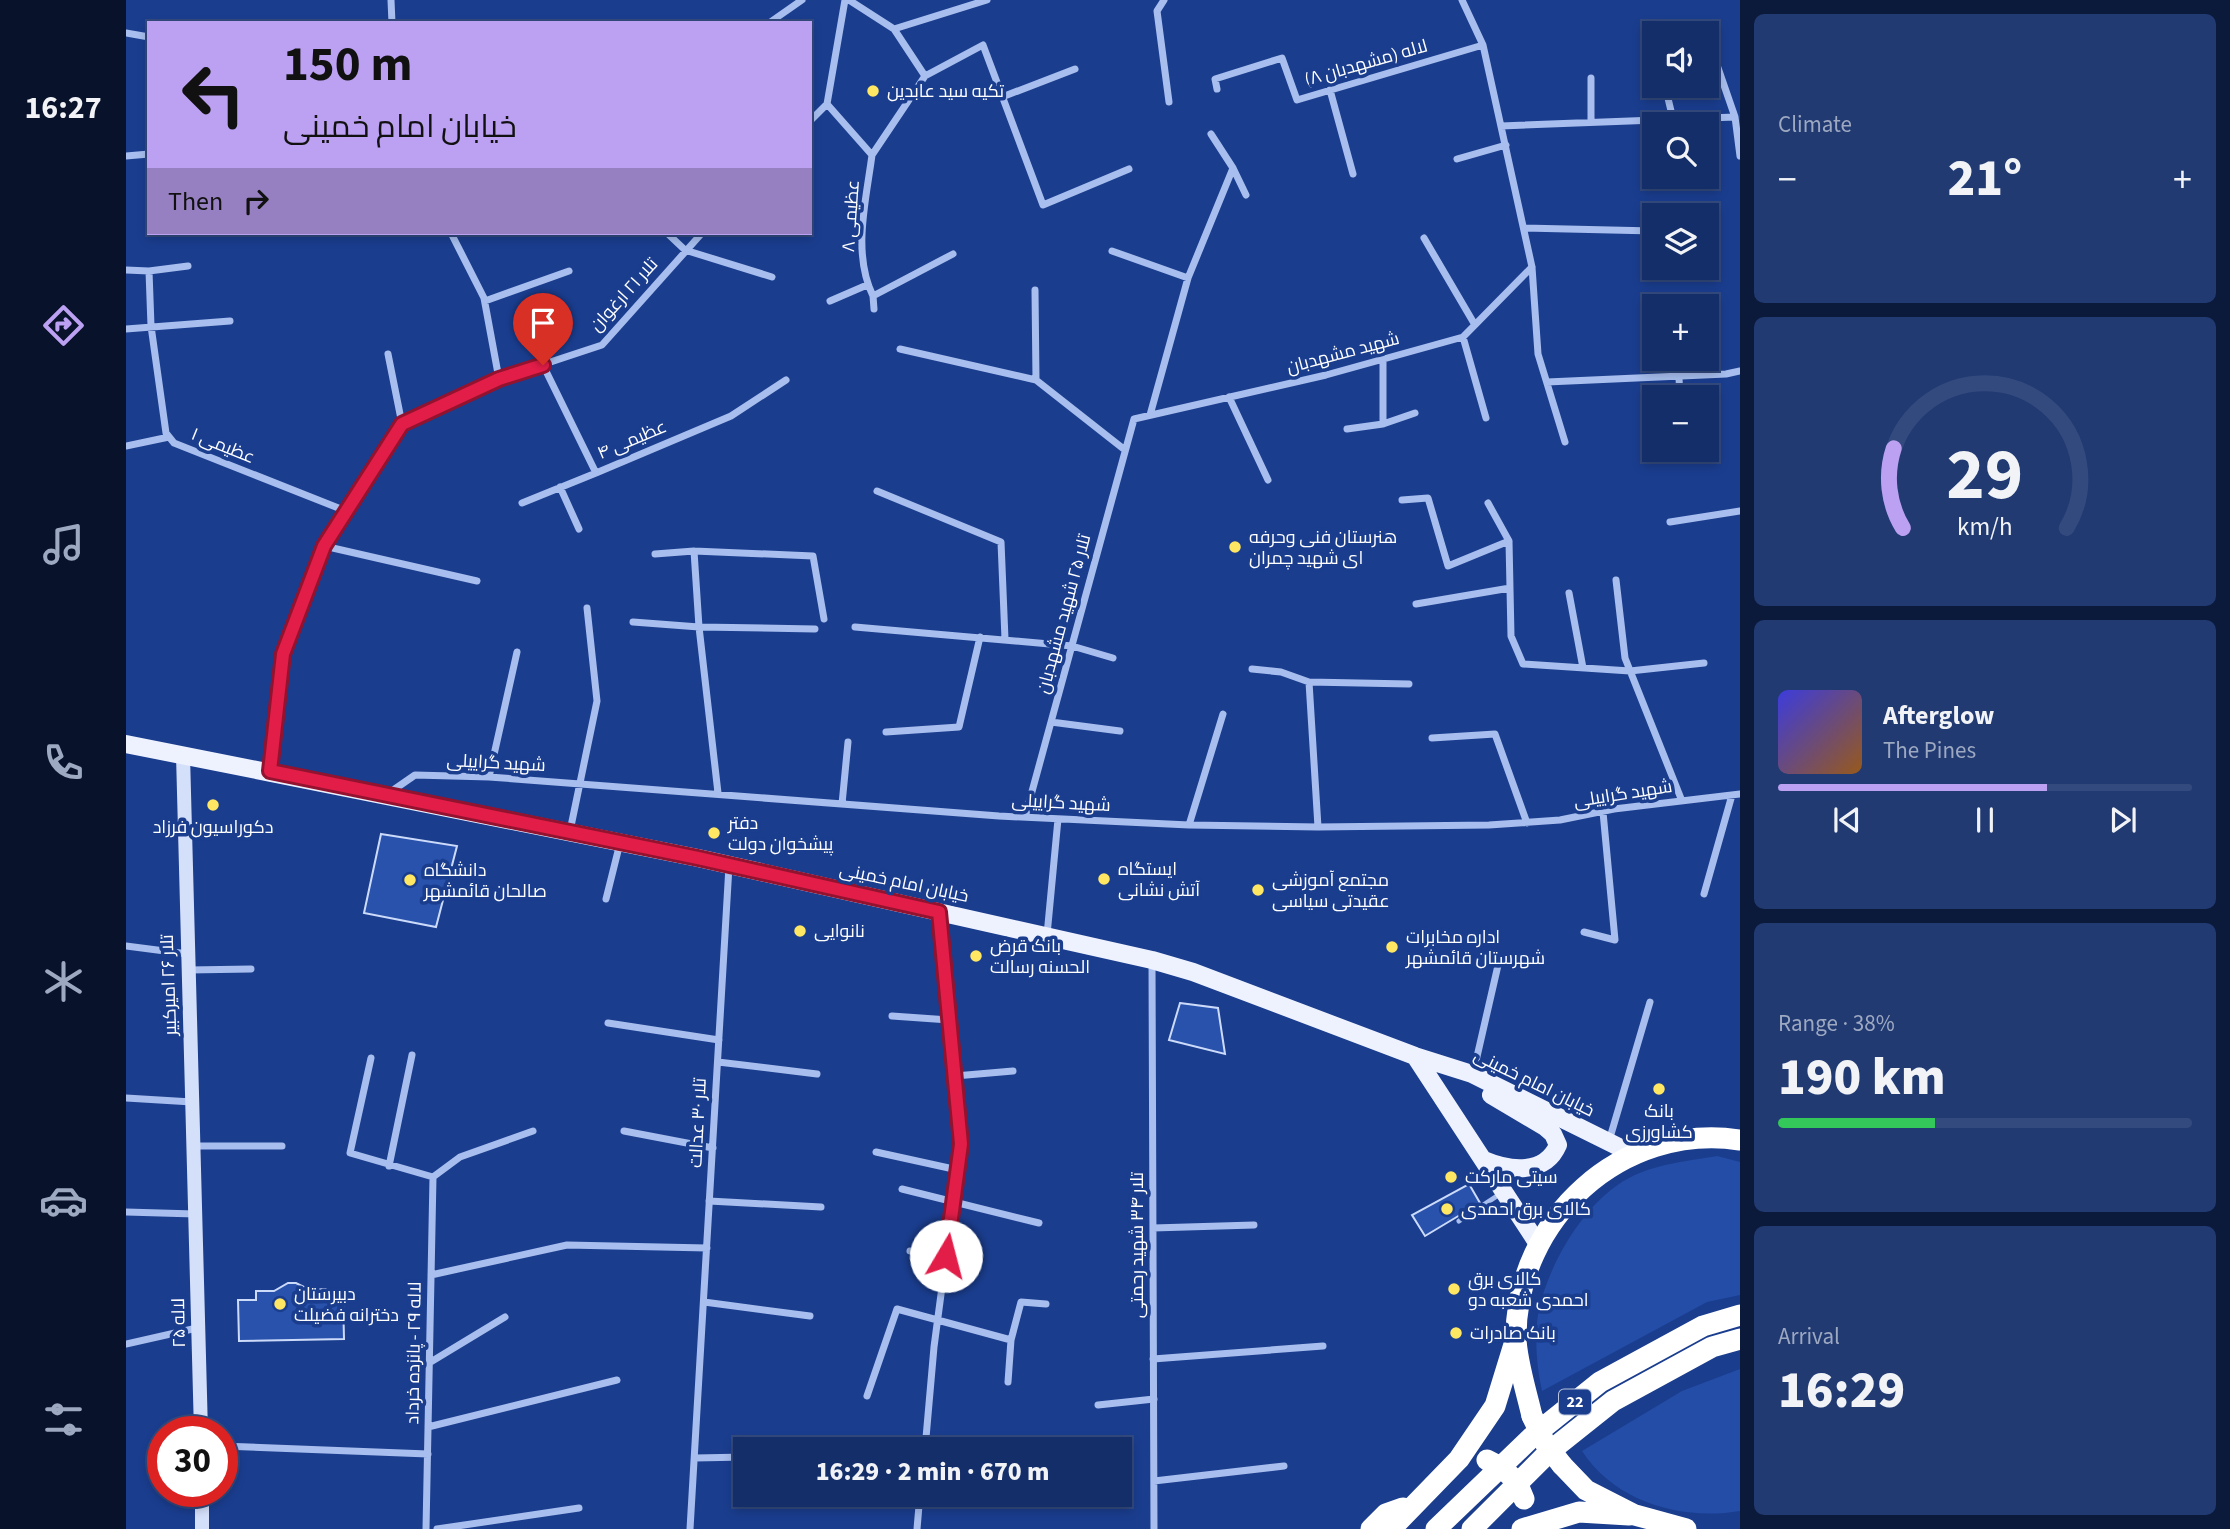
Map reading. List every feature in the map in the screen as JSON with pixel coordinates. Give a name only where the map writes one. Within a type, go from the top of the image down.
[{"type":"highway","points":[[1391,1529],[1459,1459],[1495,1406],[1516,1339],[1521,1290],[1538,1244],[1566,1203],[1598,1175],[1633,1154],[1670,1142],[1723,1137],[1740,1140]]},
{"type":"highway","name":"22","points":[[1436,1529],[1534,1435],[1600,1382],[1703,1326],[1740,1315]]},
{"type":"highway","points":[[1516,1339],[1532,1416],[1545,1443],[1562,1465],[1586,1490],[1635,1515],[1686,1529]]},
{"type":"highway","name":"22","points":[[1472,1529],[1549,1452],[1613,1401],[1712,1347],[1740,1339]]},
{"type":"highway","points":[[1459,1459],[1487,1460],[1511,1475],[1524,1499],[1523,1528],[1579,1512],[1635,1515]]},
{"type":"highway","points":[[1371,1529],[1386,1514],[1418,1502]]},
{"type":"main road","name":"خیابان امام خمینی","points":[[126,744],[621,842],[1152,960],[1193,972],[1415,1056],[1474,1075],[1633,1154]]},
{"type":"main road","name":"تلار ۲۶ امیرکبیر","points":[[183,755],[195,1214]]},
{"type":"main road","points":[[1415,1056],[1538,1244]]},
{"type":"main road","points":[[1474,1075],[1495,1098],[1553,1133],[1558,1145],[1549,1161],[1529,1167],[1499,1166],[1484,1160]]},
{"type":"main road","name":"لاله ۲۵","points":[[195,1214],[201,1416]]},
{"type":"main road","points":[[202,1507],[202,1529]]},
{"type":"street","points":[[391,0],[392,21]]},
{"type":"street","points":[[772,21],[802,0]]},
{"type":"street","points":[[812,119],[827,104],[847,0],[894,29],[925,76]]},
{"type":"street","points":[[894,29],[987,0]]},
{"type":"street","points":[[1164,0],[1157,11],[1169,102]]},
{"type":"street","points":[[1462,0],[1483,45],[1532,267],[1538,354],[1565,442]]},
{"type":"street","points":[[126,33],[147,37]]},
{"type":"street","points":[[827,104],[872,155],[925,76],[983,45],[1043,205],[1129,170]]},
{"type":"street","name":"لاله (مشهدبان ۸)","points":[[1217,89],[1215,79],[1282,58],[1297,100],[1483,45]]},
{"type":"street","points":[[1002,97],[1075,69]]},
{"type":"street","points":[[1719,71],[1735,117],[1740,156]]},
{"type":"street","points":[[1591,78],[1591,122]]},
{"type":"street","points":[[1330,90],[1353,174]]},
{"type":"street","points":[[1719,118],[1735,117]]},
{"type":"street","points":[[1501,126],[1642,120]]},
{"type":"street","points":[[1211,134],[1233,168],[1246,195]]},
{"type":"street","points":[[1457,159],[1506,145]]},
{"type":"street","points":[[126,156],[147,155]]},
{"type":"street","name":"عظیمی ۸","points":[[872,155],[861,248],[867,285],[873,296]]},
{"type":"street","points":[[1150,415],[1188,278],[1233,168]]},
{"type":"street","points":[[1524,228],[1642,231]]},
{"type":"street","points":[[452,235],[485,301],[499,379]]},
{"type":"street","points":[[669,235],[685,250],[772,277]]},
{"type":"street","name":"تلار ۲۱ ارغوان","points":[[402,424],[499,379],[602,345],[700,235]]},
{"type":"street","points":[[1424,238],[1475,325]]},
{"type":"street","points":[[1112,251],[1188,278]]},
{"type":"street","points":[[874,309],[873,296],[953,254]]},
{"type":"street","points":[[126,270],[149,271],[188,266]]},
{"type":"street","name":"شهید مشهدبان","points":[[1134,419],[1326,375],[1463,337],[1532,267]]},
{"type":"street","name":"عظیمی ۱","points":[[149,271],[151,326],[166,433],[169,437],[174,443],[346,511]]},
{"type":"street","points":[[485,301],[569,271]]},
{"type":"street","points":[[830,301],[867,285]]},
{"type":"street","points":[[1035,290],[1036,380]]},
{"type":"street","points":[[126,329],[230,321]]},
{"type":"street","points":[[1463,337],[1486,418]]},
{"type":"street","points":[[900,349],[1036,380],[1125,450]]},
{"type":"street","points":[[270,771],[283,654],[324,546],[402,424],[388,354]]},
{"type":"street","points":[[1383,359],[1383,424]]},
{"type":"street","name":"عظیمی ۴","points":[[543,365],[596,473],[731,416],[786,380]]},
{"type":"street","points":[[1679,371],[1679,385]]},
{"type":"street","points":[[1546,382],[1727,374],[1740,371]]},
{"type":"street","points":[[1229,397],[1268,480]]},
{"type":"street","points":[[1347,429],[1383,424],[1415,414]]},
{"type":"street","name":"تلار ۲۵ شهید مشهدبان","points":[[1025,817],[1134,419]]},
{"type":"street","points":[[126,446],[169,437]]},
{"type":"street","points":[[522,503],[596,473]]},
{"type":"street","points":[[560,487],[579,529]]},
{"type":"street","points":[[877,491],[1001,542],[1005,639]]},
{"type":"street","points":[[1402,500],[1428,498],[1448,566],[1509,541]]},
{"type":"street","points":[[1488,503],[1509,541],[1511,636],[1523,664],[1630,671],[1704,663]]},
{"type":"street","points":[[1670,522],[1740,511]]},
{"type":"street","points":[[324,546],[477,581]]},
{"type":"street","points":[[694,551],[699,626],[718,793]]},
{"type":"street","points":[[654,554],[694,551],[813,556],[824,619]]},
{"type":"street","points":[[1616,580],[1625,658],[1682,801]]},
{"type":"street","points":[[1416,604],[1510,587]]},
{"type":"street","points":[[1569,593],[1583,668]]},
{"type":"street","points":[[569,832],[597,701],[587,608]]},
{"type":"street","points":[[633,622],[815,629]]},
{"type":"street","points":[[855,627],[1072,646],[1113,658]]},
{"type":"street","points":[[886,732],[959,727],[980,637]]},
{"type":"street","points":[[489,777],[517,652]]},
{"type":"street","points":[[1252,669],[1281,672],[1309,682],[1409,684]]},
{"type":"street","points":[[1309,682],[1318,827]]},
{"type":"street","points":[[1189,825],[1223,714]]},
{"type":"street","points":[[1051,722],[1120,732]]},
{"type":"street","points":[[1432,738],[1495,734],[1527,823]]},
{"type":"street","points":[[842,804],[848,742]]},
{"type":"street","name":"شهید گراییلی","points":[[386,795],[415,775],[489,777],[1058,819],[1318,827],[1527,823],[1736,794]]},
{"type":"street","points":[[1704,894],[1736,794]]},
{"type":"street","points":[[1584,933],[1615,940],[1603,812]]},
{"type":"street","points":[[1047,935],[1058,819]]},
{"type":"street","points":[[606,899],[621,842]]},
{"type":"street","name":"تلار ۳۰ عدالت","points":[[691,1529],[729,865]]},
{"type":"street","points":[[926,1437],[938,1319],[961,1144],[939,912]]},
{"type":"street","points":[[126,946],[188,954]]},
{"type":"street","name":"تلار ۳۴ شهید رحمتی","points":[[1152,960],[1154,1529]]},
{"type":"street","points":[[1474,1075],[1499,961]]},
{"type":"street","points":[[188,970],[251,969]]},
{"type":"street","points":[[1609,1142],[1650,1002]]},
{"type":"street","points":[[892,1016],[949,1020]]},
{"type":"street","points":[[608,1023],[719,1040]]},
{"type":"street","points":[[389,1166],[412,1055]]},
{"type":"street","points":[[371,1058],[350,1153],[433,1177],[460,1157],[533,1131]]},
{"type":"street","points":[[718,1062],[817,1074]]},
{"type":"street","points":[[955,1076],[1013,1071]]},
{"type":"street","points":[[126,1098],[192,1102]]},
{"type":"street","points":[[624,1131],[712,1148]]},
{"type":"street","points":[[193,1146],[282,1146]]},
{"type":"street","points":[[876,1152],[958,1170]]},
{"type":"street","name":"لاله ۲۹ - پانزده خرداد","points":[[426,1529],[433,1177]]},
{"type":"street","points":[[902,1189],[1039,1223]]},
{"type":"street","points":[[709,1201],[821,1208]]},
{"type":"street","points":[[126,1212],[195,1214]]},
{"type":"street","points":[[1153,1228],[1254,1225]]},
{"type":"street","points":[[431,1275],[568,1245],[707,1248]]},
{"type":"street","points":[[910,1251],[946,1256]]},
{"type":"street","points":[[704,1301],[810,1316]]},
{"type":"street","points":[[1008,1382],[1010,1340],[1021,1302],[1046,1304]]},
{"type":"street","points":[[867,1396],[897,1309],[1010,1340]]},
{"type":"street","points":[[429,1363],[506,1317]]},
{"type":"street","points":[[126,1344],[198,1327]]},
{"type":"street","points":[[1153,1359],[1324,1346]]},
{"type":"street","points":[[428,1427],[617,1380]]},
{"type":"street","points":[[1097,1405],[1154,1399]]},
{"type":"street","points":[[238,1447],[428,1454]]},
{"type":"street","points":[[695,1458],[733,1457]]},
{"type":"street","points":[[1154,1481],[1284,1466]]},
{"type":"street","points":[[437,1529],[579,1507]]},
{"type":"street","points":[[917,1529],[919,1507]]},
{"type":"lane","points":[[1459,1221],[1503,1192]]},
{"type":"shaded area","points":[[1717,1156],[1740,1162],[1740,1295],[1707,1302],[1542,1391],[1536,1340],[1541,1302],[1557,1261],[1581,1221],[1612,1189],[1639,1173],[1683,1161]]},
{"type":"shaded area","points":[[1740,1369],[1740,1511],[1695,1513],[1652,1504],[1612,1483],[1582,1451],[1682,1391]]},
{"type":"building","name":"دانشگاه صالحان قائمشهر","points":[[381,834],[457,846],[436,927],[364,913]]},
{"type":"building","points":[[1180,1003],[1218,1008],[1225,1054],[1169,1040]]},
{"type":"building","name":"کالای برق احمدی","points":[[1469,1184],[1480,1203],[1425,1236],[1412,1215]]},
{"type":"building","points":[[288,1283],[296,1283],[310,1290],[326,1289],[327,1298],[343,1297],[344,1339],[239,1341],[238,1300],[256,1300],[256,1291],[274,1291]]},
{"type":"place","name":"تکیه سید عابدین","points":[[873,91]]},
{"type":"place","name":"هنرستان فنی وحرفه ای شهید چمران","points":[[1235,547]]},
{"type":"place","name":"دکوراسیون فرزاد","points":[[213,805]]},
{"type":"place","name":"دفتر پیشخوان دولت","points":[[714,833]]},
{"type":"place","name":"ایستگاه آتش نشانی","points":[[1104,879]]},
{"type":"place","name":"دانشگاه صالحان قائمشهر","points":[[410,880]]},
{"type":"place","name":"مجتمع آموزشی عقیدتی سیاسی","points":[[1258,890]]},
{"type":"place","name":"نانوایی","points":[[800,931]]},
{"type":"place","name":"اداره مخابرات شهرستان قائمشهر","points":[[1392,947]]},
{"type":"place","name":"بانک قرض الحسنه رسالت","points":[[976,956]]},
{"type":"place","name":"بانک کشاورزی","points":[[1659,1089]]},
{"type":"place","name":"سیتی مارکت","points":[[1451,1177]]},
{"type":"place","name":"کالای برق احمدی","points":[[1447,1209]]},
{"type":"place","name":"کالای برق احمدی شعبه دو","points":[[1454,1289]]},
{"type":"place","name":"دبیرستان دخترانه فضیلت","points":[[280,1304]]},
{"type":"place","name":"بانک صادرات","points":[[1456,1333]]},
{"type":"route","points":[[543,365],[499,379],[402,424],[324,546],[283,654],[270,771],[698,858],[939,912],[961,1144],[946,1256]]}]
